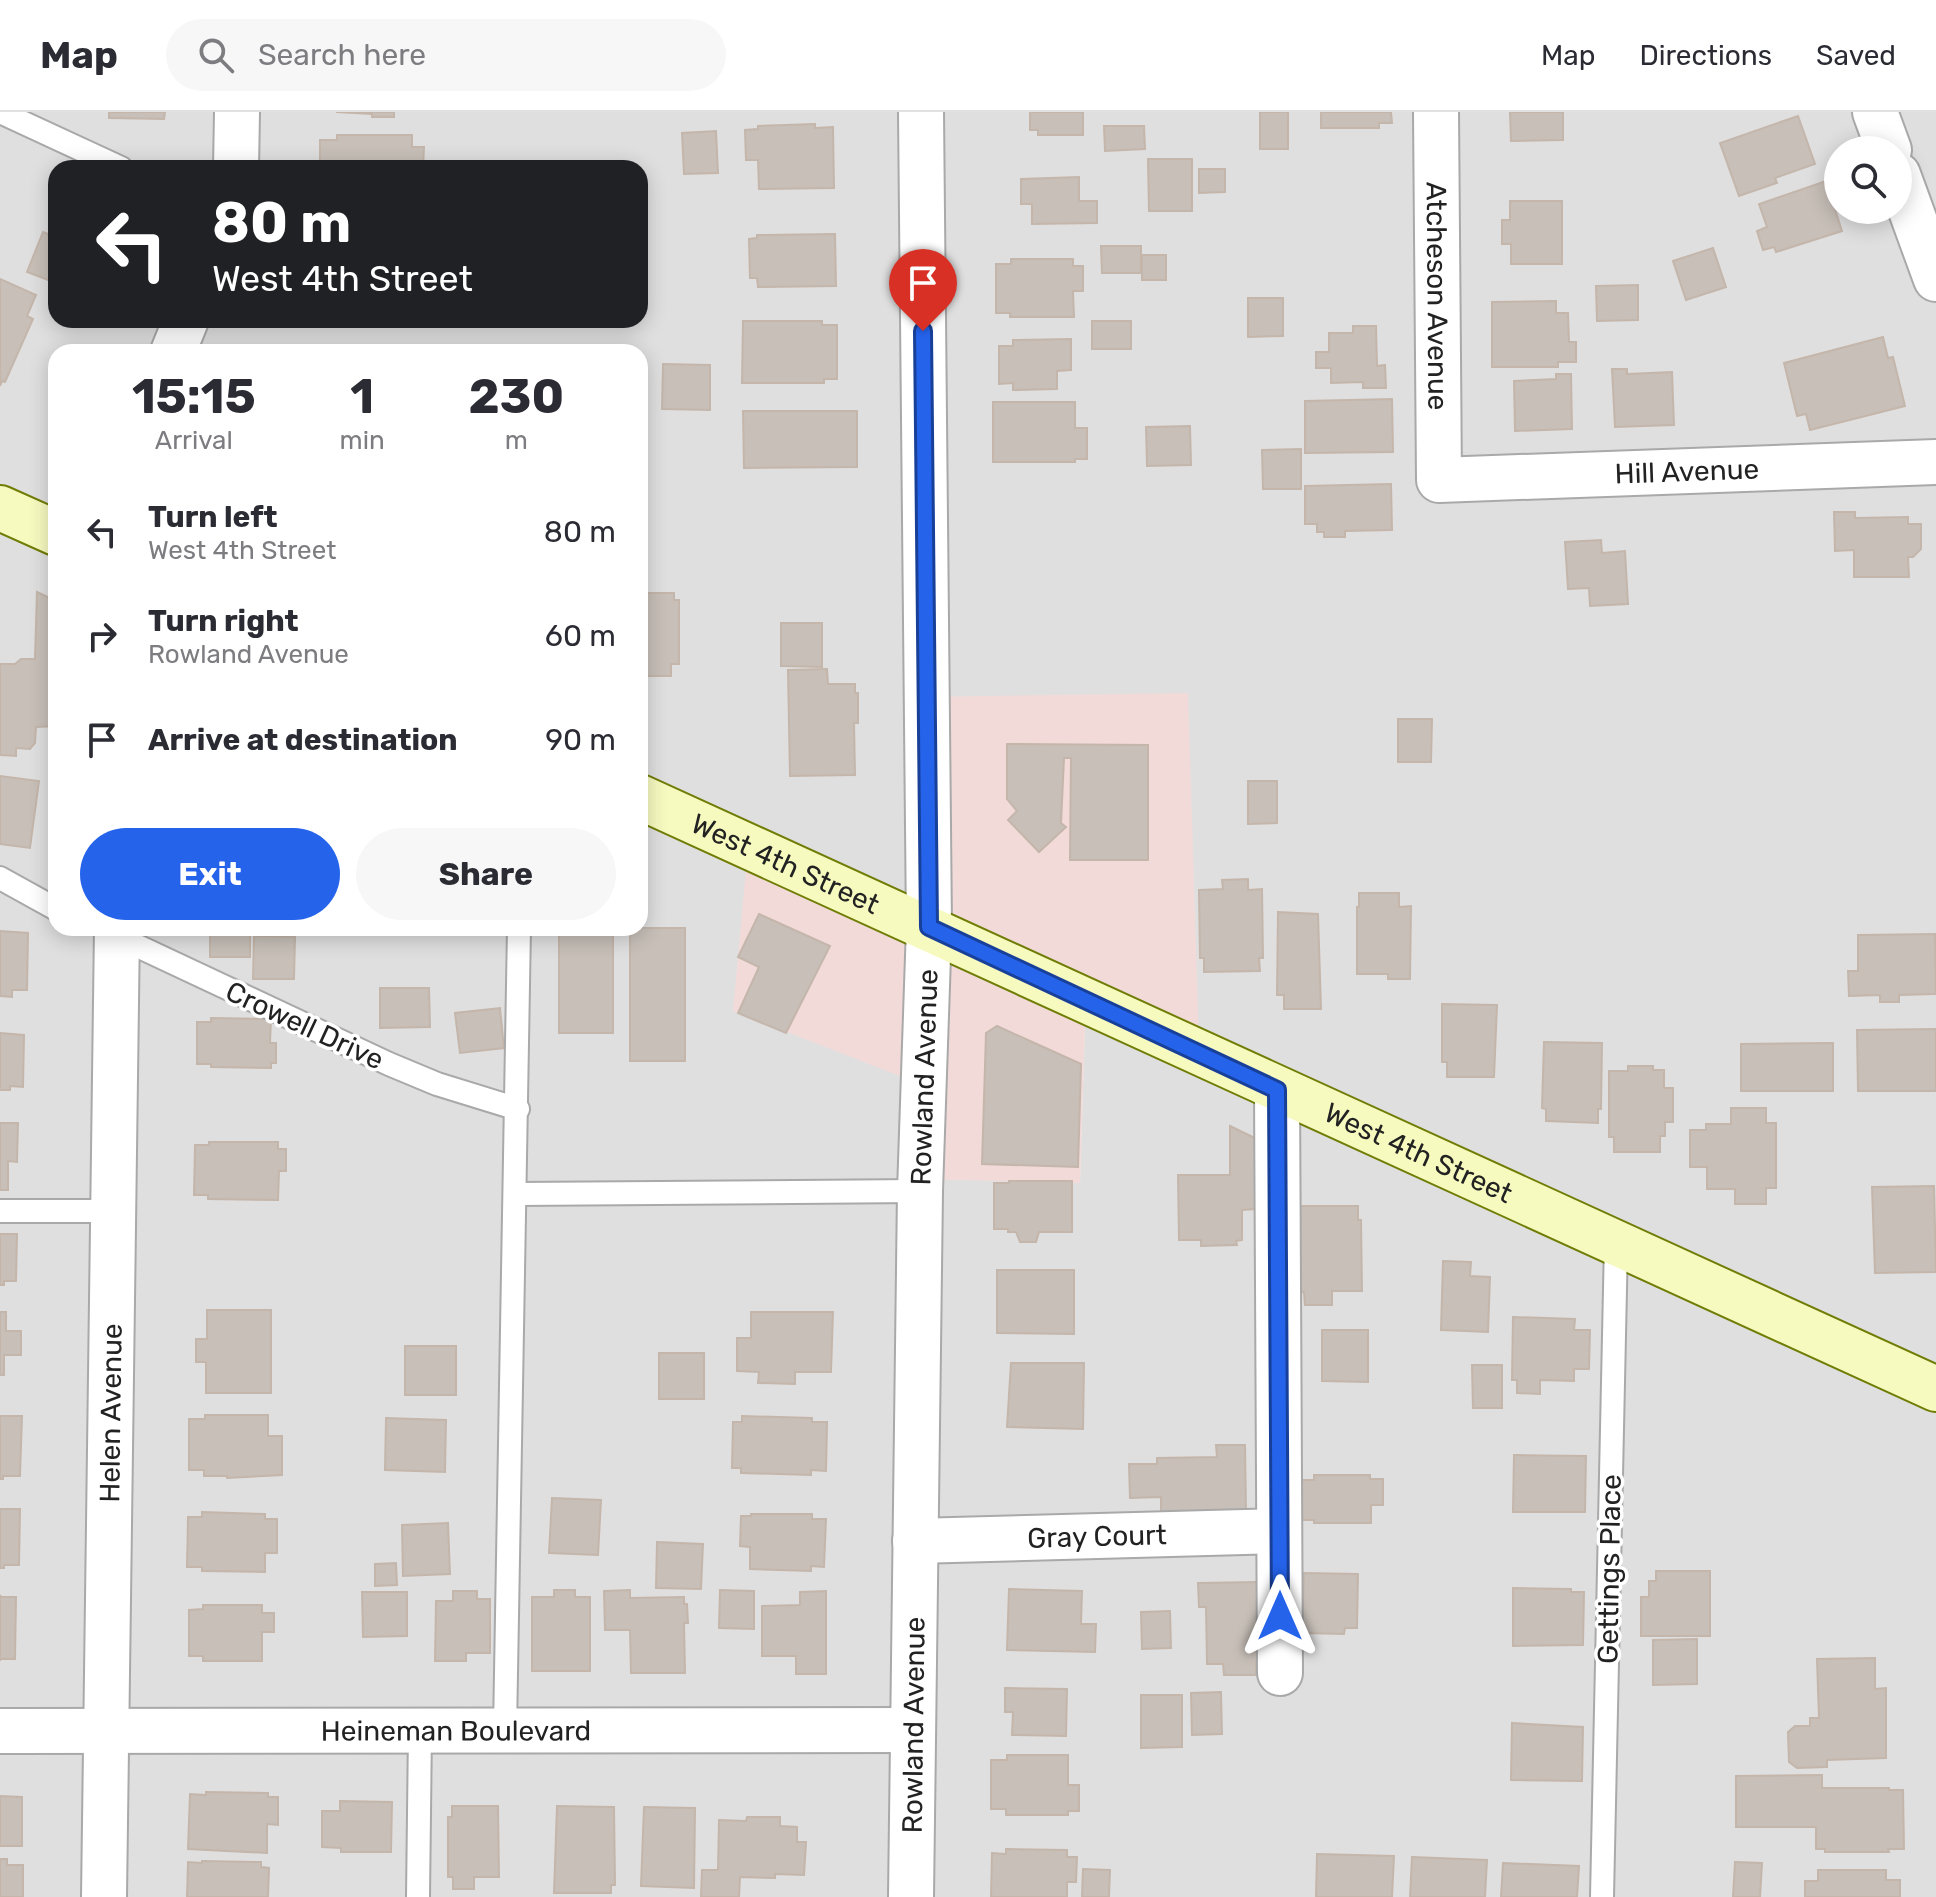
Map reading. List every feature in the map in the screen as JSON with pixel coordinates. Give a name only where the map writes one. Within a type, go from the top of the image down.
[{"type":"main road","points":[[0,508],[48,529]]},
{"type":"main road","name":"West 4th Street","points":[[648,801],[1936,1389]]},
{"type":"street","points":[[236,160],[237,112]]},
{"type":"street","name":"Rowland Avenue","points":[[911,1897],[920,1191],[929,927],[921,112]]},
{"type":"street","name":"Atcheson Avenue","points":[[1436,112],[1439,480]]},
{"type":"street","points":[[1875,112],[1884,136]]},
{"type":"street","points":[[1912,213],[1936,279]]},
{"type":"street","name":"Hill Avenue","points":[[1439,480],[1936,462]]},
{"type":"street","name":"Helen Avenue","points":[[104,1897],[114,1211],[111,936]]},
{"type":"street","points":[[1277,1090],[1280,1673]]},
{"type":"street","name":"Gray Court","points":[[915,1541],[1279,1531]]},
{"type":"street","name":"Heineman Boulevard","points":[[0,1731],[913,1730]]},
{"type":"lane","points":[[0,112],[104,160]]},
{"type":"lane","points":[[0,878],[48,905]]},
{"type":"lane","name":"Crowell Drive","points":[[121,936],[389,1064],[437,1084],[518,1109]]},
{"type":"lane","points":[[505,1730],[519,936]]},
{"type":"lane","points":[[516,1194],[920,1191]]},
{"type":"lane","points":[[0,1211],[114,1211]]},
{"type":"lane","name":"Gettings Place","points":[[1602,1897],[1616,1242]]},
{"type":"lane","points":[[418,1897],[420,1730]]},
{"type":"shaded area","points":[[0,112],[1936,112],[1936,1897],[0,1897]],"holes":[[[1187,693],[1085,1023],[1080,1183],[923,1085]]]},
{"type":"shaded area","points":[[1188,693],[1200,1077],[1085,1024],[1080,1183],[919,1179],[923,1085],[733,1011],[748,848],[929,927],[922,697]]},
{"type":"building","points":[[109,112],[165,112],[164,119],[109,118]]},
{"type":"building","points":[[336,112],[394,112],[394,117],[372,117],[372,114]]},
{"type":"building","points":[[1030,112],[1083,112],[1083,135],[1038,135],[1038,130],[1030,130]]},
{"type":"building","points":[[1260,112],[1288,112],[1288,149],[1260,149]]},
{"type":"building","points":[[1321,112],[1391,112],[1392,123],[1379,123],[1379,128],[1321,128]]},
{"type":"building","points":[[1510,112],[1563,112],[1563,140],[1511,141]]},
{"type":"building","points":[[1798,116],[1815,164],[1775,178],[1777,183],[1739,196],[1720,143]]},
{"type":"building","points":[[815,124],[815,128],[833,127],[834,188],[759,189],[758,160],[746,160],[745,130],[758,129],[758,126]]},
{"type":"building","points":[[1104,126],[1144,126],[1145,149],[1105,151]]},
{"type":"building","points":[[716,131],[718,173],[684,174],[682,133]]},
{"type":"building","points":[[337,135],[412,135],[412,147],[424,147],[423,160],[320,160],[320,140],[337,140]]},
{"type":"building","points":[[1148,159],[1192,159],[1192,211],[1149,211]]},
{"type":"building","points":[[1199,169],[1225,169],[1225,192],[1199,193]]},
{"type":"building","points":[[1079,177],[1079,201],[1097,201],[1097,223],[1032,224],[1032,204],[1021,204],[1021,179]]},
{"type":"building","points":[[1824,182],[1824,224],[1840,224],[1842,231],[1776,252],[1774,247],[1763,250],[1757,231],[1767,227],[1759,204]]},
{"type":"building","points":[[1510,201],[1562,201],[1562,264],[1511,264],[1511,244],[1502,244],[1502,220],[1510,220]]},
{"type":"building","points":[[43,232],[48,234],[48,280],[27,272]]},
{"type":"building","points":[[835,234],[836,286],[758,287],[757,278],[750,278],[749,239],[757,238],[757,235]]},
{"type":"building","points":[[1101,246],[1141,246],[1141,273],[1102,273]]},
{"type":"building","points":[[1713,248],[1726,287],[1686,300],[1673,261]]},
{"type":"building","points":[[1142,255],[1166,255],[1166,280],[1142,280]]},
{"type":"building","points":[[1011,259],[1073,259],[1073,266],[1083,266],[1083,291],[1073,291],[1074,317],[1010,317],[1010,313],[996,313],[996,264],[1011,264]]},
{"type":"building","points":[[0,279],[36,295],[27,316],[33,319],[5,382],[2,381],[0,386]]},
{"type":"building","points":[[1638,285],[1638,320],[1597,321],[1596,286]]},
{"type":"building","points":[[1248,298],[1283,298],[1283,336],[1248,337]]},
{"type":"building","points":[[1556,301],[1556,313],[1568,313],[1569,342],[1576,342],[1576,362],[1558,362],[1558,367],[1492,367],[1492,302]]},
{"type":"building","points":[[743,321],[822,321],[822,325],[837,325],[837,379],[824,379],[824,383],[742,383]]},
{"type":"building","points":[[1092,321],[1131,321],[1131,349],[1092,349]]},
{"type":"building","points":[[1353,326],[1376,326],[1377,366],[1385,365],[1386,388],[1363,388],[1363,382],[1331,383],[1331,368],[1316,368],[1316,352],[1329,352],[1329,333],[1353,333]]},
{"type":"building","points":[[1883,337],[1888,358],[1893,357],[1905,406],[1810,430],[1806,414],[1797,416],[1784,363]]},
{"type":"building","points":[[1071,339],[1071,370],[1057,371],[1057,389],[1013,390],[1013,383],[999,384],[999,346],[1013,346],[1013,340]]},
{"type":"building","points":[[663,364],[710,365],[710,410],[662,409]]},
{"type":"building","points":[[1612,369],[1627,369],[1627,374],[1672,372],[1674,425],[1615,427]]},
{"type":"building","points":[[1556,374],[1571,374],[1572,429],[1515,431],[1514,381],[1556,379]]},
{"type":"building","points":[[1392,399],[1393,452],[1305,453],[1305,401]]},
{"type":"building","points":[[993,402],[1075,402],[1075,428],[1087,428],[1087,459],[1075,459],[1075,462],[993,462]]},
{"type":"building","points":[[743,411],[857,411],[857,467],[744,468]]},
{"type":"building","points":[[1190,426],[1191,465],[1147,466],[1146,427]]},
{"type":"building","points":[[1301,449],[1301,489],[1263,489],[1262,450]]},
{"type":"building","points":[[1391,484],[1392,530],[1345,531],[1345,537],[1324,537],[1324,532],[1317,532],[1317,524],[1305,524],[1305,486]]},
{"type":"building","points":[[1834,512],[1855,512],[1855,518],[1908,517],[1908,524],[1921,524],[1921,549],[1913,557],[1908,557],[1909,577],[1854,577],[1854,550],[1835,551]]},
{"type":"building","points":[[1601,540],[1602,553],[1625,551],[1628,604],[1590,606],[1589,588],[1568,589],[1565,542]]},
{"type":"building","points":[[37,592],[48,597],[48,726],[36,727],[35,743],[30,749],[16,748],[16,756],[0,755],[0,664],[35,659]]},
{"type":"building","points":[[648,593],[674,593],[674,600],[679,600],[679,664],[671,664],[671,676],[648,676]]},
{"type":"building","points":[[781,623],[822,623],[822,667],[781,666]]},
{"type":"building","points":[[827,669],[828,684],[855,684],[855,693],[858,693],[858,723],[854,723],[855,775],[790,776],[788,670]]},
{"type":"building","points":[[1398,719],[1432,719],[1431,762],[1398,762]]},
{"type":"building","points":[[1007,744],[1148,745],[1148,860],[1070,860],[1071,758],[1064,758],[1061,823],[1066,827],[1039,852],[1008,820],[1017,811],[1007,799]]},
{"type":"building","points":[[0,776],[39,781],[30,848],[0,844]]},
{"type":"building","points":[[1248,781],[1277,781],[1277,823],[1248,824]]},
{"type":"building","points":[[1248,879],[1248,890],[1262,889],[1263,958],[1259,958],[1260,971],[1204,972],[1204,958],[1200,958],[1199,890],[1223,889],[1222,880]]},
{"type":"building","points":[[1359,893],[1399,893],[1399,907],[1411,906],[1410,979],[1388,979],[1388,974],[1357,974]]},
{"type":"building","points":[[1278,912],[1318,914],[1321,1009],[1284,1009],[1284,995],[1277,995]]},
{"type":"building","points":[[759,914],[830,946],[786,1033],[738,1013],[759,967],[738,957]]},
{"type":"building","points":[[648,928],[685,928],[685,1061],[630,1061],[630,936],[648,936]]},
{"type":"building","points":[[0,931],[28,933],[27,990],[12,990],[12,997],[0,996]]},
{"type":"building","points":[[1935,934],[1936,994],[1899,995],[1899,1002],[1880,1002],[1880,995],[1849,996],[1848,971],[1858,971],[1858,935]]},
{"type":"building","points":[[210,936],[250,936],[250,957],[210,957]]},
{"type":"building","points":[[254,936],[295,937],[294,979],[253,979]]},
{"type":"building","points":[[559,936],[613,936],[613,1033],[559,1033]]},
{"type":"building","points":[[380,988],[429,988],[430,1027],[380,1028]]},
{"type":"building","points":[[1442,1004],[1497,1005],[1494,1077],[1447,1077],[1447,1062],[1442,1062]]},
{"type":"building","points":[[500,1008],[504,1048],[460,1053],[455,1013]]},
{"type":"building","points":[[211,1018],[271,1019],[270,1043],[276,1043],[276,1063],[271,1063],[271,1068],[197,1064],[197,1022],[211,1022]]},
{"type":"building","points":[[997,1026],[1081,1064],[1078,1167],[982,1164],[986,1033]]},
{"type":"building","points":[[1936,1029],[1936,1091],[1858,1091],[1857,1030]]},
{"type":"building","points":[[0,1033],[24,1035],[23,1087],[10,1086],[10,1090],[0,1090]]},
{"type":"building","points":[[1544,1042],[1602,1043],[1598,1123],[1546,1121],[1546,1109],[1542,1108]]},
{"type":"building","points":[[1833,1043],[1833,1091],[1741,1091],[1741,1044]]},
{"type":"building","points":[[1628,1066],[1653,1066],[1653,1070],[1664,1070],[1664,1088],[1673,1088],[1673,1122],[1665,1122],[1665,1136],[1660,1136],[1660,1152],[1614,1152],[1614,1137],[1609,1137],[1609,1071],[1628,1071]]},
{"type":"building","points":[[1731,1108],[1766,1108],[1766,1123],[1776,1123],[1776,1188],[1766,1188],[1766,1204],[1735,1204],[1735,1189],[1707,1189],[1707,1167],[1690,1167],[1690,1130],[1706,1130],[1706,1124],[1731,1124]]},
{"type":"building","points":[[0,1123],[18,1123],[17,1162],[8,1161],[8,1190],[0,1190]]},
{"type":"building","points":[[1230,1126],[1267,1144],[1270,1208],[1242,1210],[1242,1240],[1236,1241],[1237,1245],[1201,1246],[1201,1240],[1179,1240],[1178,1175],[1230,1175]]},
{"type":"building","points":[[209,1142],[278,1142],[278,1149],[286,1149],[286,1171],[279,1171],[278,1200],[208,1199],[208,1195],[194,1195],[195,1145],[209,1145]]},
{"type":"building","points":[[1072,1181],[1072,1232],[1039,1232],[1036,1242],[1020,1242],[1016,1232],[994,1229],[994,1183]]},
{"type":"building","points":[[1934,1186],[1936,1272],[1875,1273],[1872,1187]]},
{"type":"building","points":[[1298,1206],[1358,1206],[1362,1291],[1332,1291],[1332,1305],[1305,1305],[1304,1292],[1297,1293]]},
{"type":"building","points":[[0,1234],[17,1234],[16,1281],[4,1281],[4,1285],[0,1285]]},
{"type":"building","points":[[1443,1261],[1471,1262],[1470,1276],[1490,1277],[1488,1332],[1441,1330]]},
{"type":"building","points":[[997,1270],[1074,1270],[1074,1334],[997,1333]]},
{"type":"building","points":[[207,1310],[271,1310],[271,1393],[206,1393],[206,1362],[196,1362],[196,1339],[207,1339]]},
{"type":"building","points":[[0,1312],[6,1312],[6,1331],[21,1331],[21,1355],[4,1355],[4,1375],[0,1375]]},
{"type":"building","points":[[751,1312],[833,1312],[831,1372],[795,1372],[795,1384],[758,1383],[759,1372],[737,1371],[737,1338],[751,1338]]},
{"type":"building","points":[[1513,1317],[1575,1319],[1574,1330],[1590,1330],[1589,1369],[1574,1369],[1574,1381],[1540,1380],[1540,1394],[1517,1393],[1517,1380],[1512,1380]]},
{"type":"building","points":[[1322,1330],[1368,1330],[1368,1382],[1322,1381]]},
{"type":"building","points":[[405,1346],[456,1346],[456,1395],[405,1395]]},
{"type":"building","points":[[659,1353],[704,1353],[704,1399],[659,1399]]},
{"type":"building","points":[[1011,1363],[1084,1363],[1083,1429],[1007,1427]]},
{"type":"building","points":[[1472,1365],[1502,1365],[1502,1408],[1473,1408]]},
{"type":"building","points":[[205,1415],[268,1415],[268,1436],[282,1436],[282,1475],[227,1478],[204,1476],[204,1470],[189,1470],[189,1419],[205,1419]]},
{"type":"building","points":[[0,1416],[22,1416],[20,1476],[3,1476],[0,1479]]},
{"type":"building","points":[[742,1416],[812,1418],[812,1422],[827,1422],[826,1471],[811,1470],[811,1475],[741,1473],[741,1468],[732,1468],[733,1422],[742,1422]]},
{"type":"building","points":[[386,1418],[446,1420],[445,1472],[385,1470]]},
{"type":"building","points":[[1216,1445],[1245,1445],[1246,1510],[1161,1512],[1161,1497],[1130,1498],[1129,1464],[1157,1464],[1157,1458],[1217,1457]]},
{"type":"building","points":[[1514,1455],[1586,1456],[1585,1512],[1513,1512]]},
{"type":"building","points":[[1314,1475],[1370,1475],[1370,1479],[1383,1479],[1383,1505],[1371,1505],[1371,1523],[1299,1520],[1299,1480],[1314,1480]]},
{"type":"building","points":[[552,1498],[601,1500],[598,1555],[549,1553]]},
{"type":"building","points":[[0,1509],[20,1509],[19,1565],[4,1565],[4,1568],[0,1568]]},
{"type":"building","points":[[202,1512],[265,1514],[265,1519],[277,1519],[277,1553],[265,1553],[265,1572],[202,1571],[202,1567],[187,1567],[188,1517],[202,1517]]},
{"type":"building","points":[[812,1514],[812,1519],[826,1519],[824,1567],[811,1566],[811,1571],[750,1569],[750,1547],[740,1546],[741,1516]]},
{"type":"building","points":[[448,1523],[450,1574],[403,1576],[402,1525]]},
{"type":"building","points":[[657,1542],[703,1544],[701,1589],[656,1588]]},
{"type":"building","points":[[396,1563],[397,1585],[375,1586],[375,1564]]},
{"type":"building","points":[[1656,1571],[1710,1571],[1710,1636],[1641,1636],[1641,1597],[1649,1597],[1649,1581],[1656,1581]]},
{"type":"building","points":[[1304,1573],[1358,1574],[1357,1628],[1345,1628],[1344,1634],[1302,1633]]},
{"type":"building","points":[[1257,1582],[1260,1662],[1256,1662],[1256,1675],[1224,1675],[1223,1664],[1207,1664],[1206,1607],[1199,1607],[1198,1583]]},
{"type":"building","points":[[1513,1588],[1584,1592],[1583,1645],[1513,1646]]},
{"type":"building","points":[[1009,1589],[1082,1591],[1081,1624],[1096,1624],[1095,1652],[1007,1650]]},
{"type":"building","points":[[554,1590],[575,1590],[575,1597],[590,1597],[590,1671],[532,1671],[532,1597],[554,1597]]},
{"type":"building","points":[[630,1590],[630,1598],[684,1597],[688,1623],[684,1623],[685,1673],[631,1673],[630,1630],[605,1630],[604,1591]]},
{"type":"building","points":[[720,1590],[754,1591],[754,1629],[719,1628]]},
{"type":"building","points":[[453,1591],[477,1591],[477,1599],[490,1599],[490,1653],[466,1653],[466,1661],[435,1661],[436,1601],[453,1601]]},
{"type":"building","points":[[826,1591],[826,1674],[796,1674],[796,1656],[762,1656],[762,1606],[800,1605],[800,1592]]},
{"type":"building","points":[[362,1592],[407,1592],[407,1636],[363,1637]]},
{"type":"building","points":[[0,1595],[16,1597],[15,1659],[0,1659]]},
{"type":"building","points":[[203,1605],[262,1605],[262,1613],[274,1613],[274,1632],[262,1632],[262,1661],[203,1661],[203,1656],[189,1656],[189,1610],[203,1609]]},
{"type":"building","points":[[1170,1611],[1171,1648],[1142,1649],[1141,1612]]},
{"type":"building","points":[[1697,1639],[1697,1684],[1653,1685],[1653,1640]]},
{"type":"building","points":[[1875,1658],[1875,1689],[1886,1688],[1886,1758],[1827,1760],[1827,1767],[1797,1768],[1789,1762],[1788,1732],[1795,1726],[1810,1726],[1810,1718],[1819,1718],[1817,1659]]},
{"type":"building","points":[[1005,1688],[1067,1689],[1066,1736],[1012,1735],[1013,1712],[1005,1712]]},
{"type":"building","points":[[1221,1692],[1222,1734],[1192,1735],[1191,1693]]},
{"type":"building","points":[[1141,1695],[1182,1695],[1182,1747],[1141,1748]]},
{"type":"building","points":[[1512,1723],[1583,1727],[1582,1781],[1511,1780]]},
{"type":"building","points":[[1007,1755],[1068,1755],[1068,1785],[1079,1785],[1079,1811],[1068,1811],[1068,1815],[1006,1815],[1006,1809],[991,1809],[991,1760],[1007,1760]]},
{"type":"building","points":[[1822,1775],[1822,1788],[1903,1790],[1904,1849],[1888,1849],[1889,1852],[1825,1852],[1825,1849],[1816,1849],[1816,1827],[1736,1827],[1736,1776]]},
{"type":"building","points":[[206,1792],[268,1793],[268,1797],[278,1797],[278,1825],[267,1824],[267,1853],[188,1849],[190,1794],[206,1795]]},
{"type":"building","points":[[0,1796],[22,1797],[22,1846],[0,1846]]},
{"type":"building","points":[[340,1801],[392,1802],[391,1852],[341,1852],[341,1848],[322,1847],[322,1811],[340,1811]]},
{"type":"building","points":[[452,1806],[498,1806],[499,1877],[474,1877],[474,1889],[453,1889],[453,1877],[448,1877],[448,1817],[452,1817]]},
{"type":"building","points":[[557,1806],[614,1807],[615,1885],[611,1885],[611,1893],[554,1893]]},
{"type":"building","points":[[644,1807],[695,1808],[694,1888],[641,1886]]},
{"type":"building","points":[[747,1817],[780,1817],[780,1826],[797,1827],[797,1842],[806,1842],[804,1875],[740,1877],[739,1897],[701,1897],[702,1870],[718,1870],[719,1820],[746,1821]]},
{"type":"building","points":[[1006,1849],[1067,1850],[1067,1857],[1077,1857],[1076,1882],[1067,1882],[1067,1897],[991,1897],[992,1853],[1006,1854]]},
{"type":"building","points":[[1317,1854],[1394,1856],[1392,1897],[1316,1897]]},
{"type":"building","points":[[1412,1857],[1487,1860],[1485,1897],[1410,1897]]},
{"type":"building","points":[[0,1859],[7,1859],[7,1865],[23,1865],[23,1897],[0,1897]]},
{"type":"building","points":[[188,1862],[261,1862],[261,1867],[269,1868],[268,1897],[187,1897]]},
{"type":"building","points":[[1735,1862],[1762,1863],[1760,1897],[1733,1897]]},
{"type":"building","points":[[1503,1863],[1579,1866],[1577,1897],[1501,1897]]},
{"type":"building","points":[[1083,1869],[1110,1870],[1109,1897],[1082,1897]]},
{"type":"building","points":[[1818,1870],[1886,1870],[1886,1880],[1900,1880],[1900,1897],[1805,1897],[1805,1881],[1818,1881]]},
{"type":"route","points":[[923,331],[929,927],[1277,1090],[1280,1616]]}]
